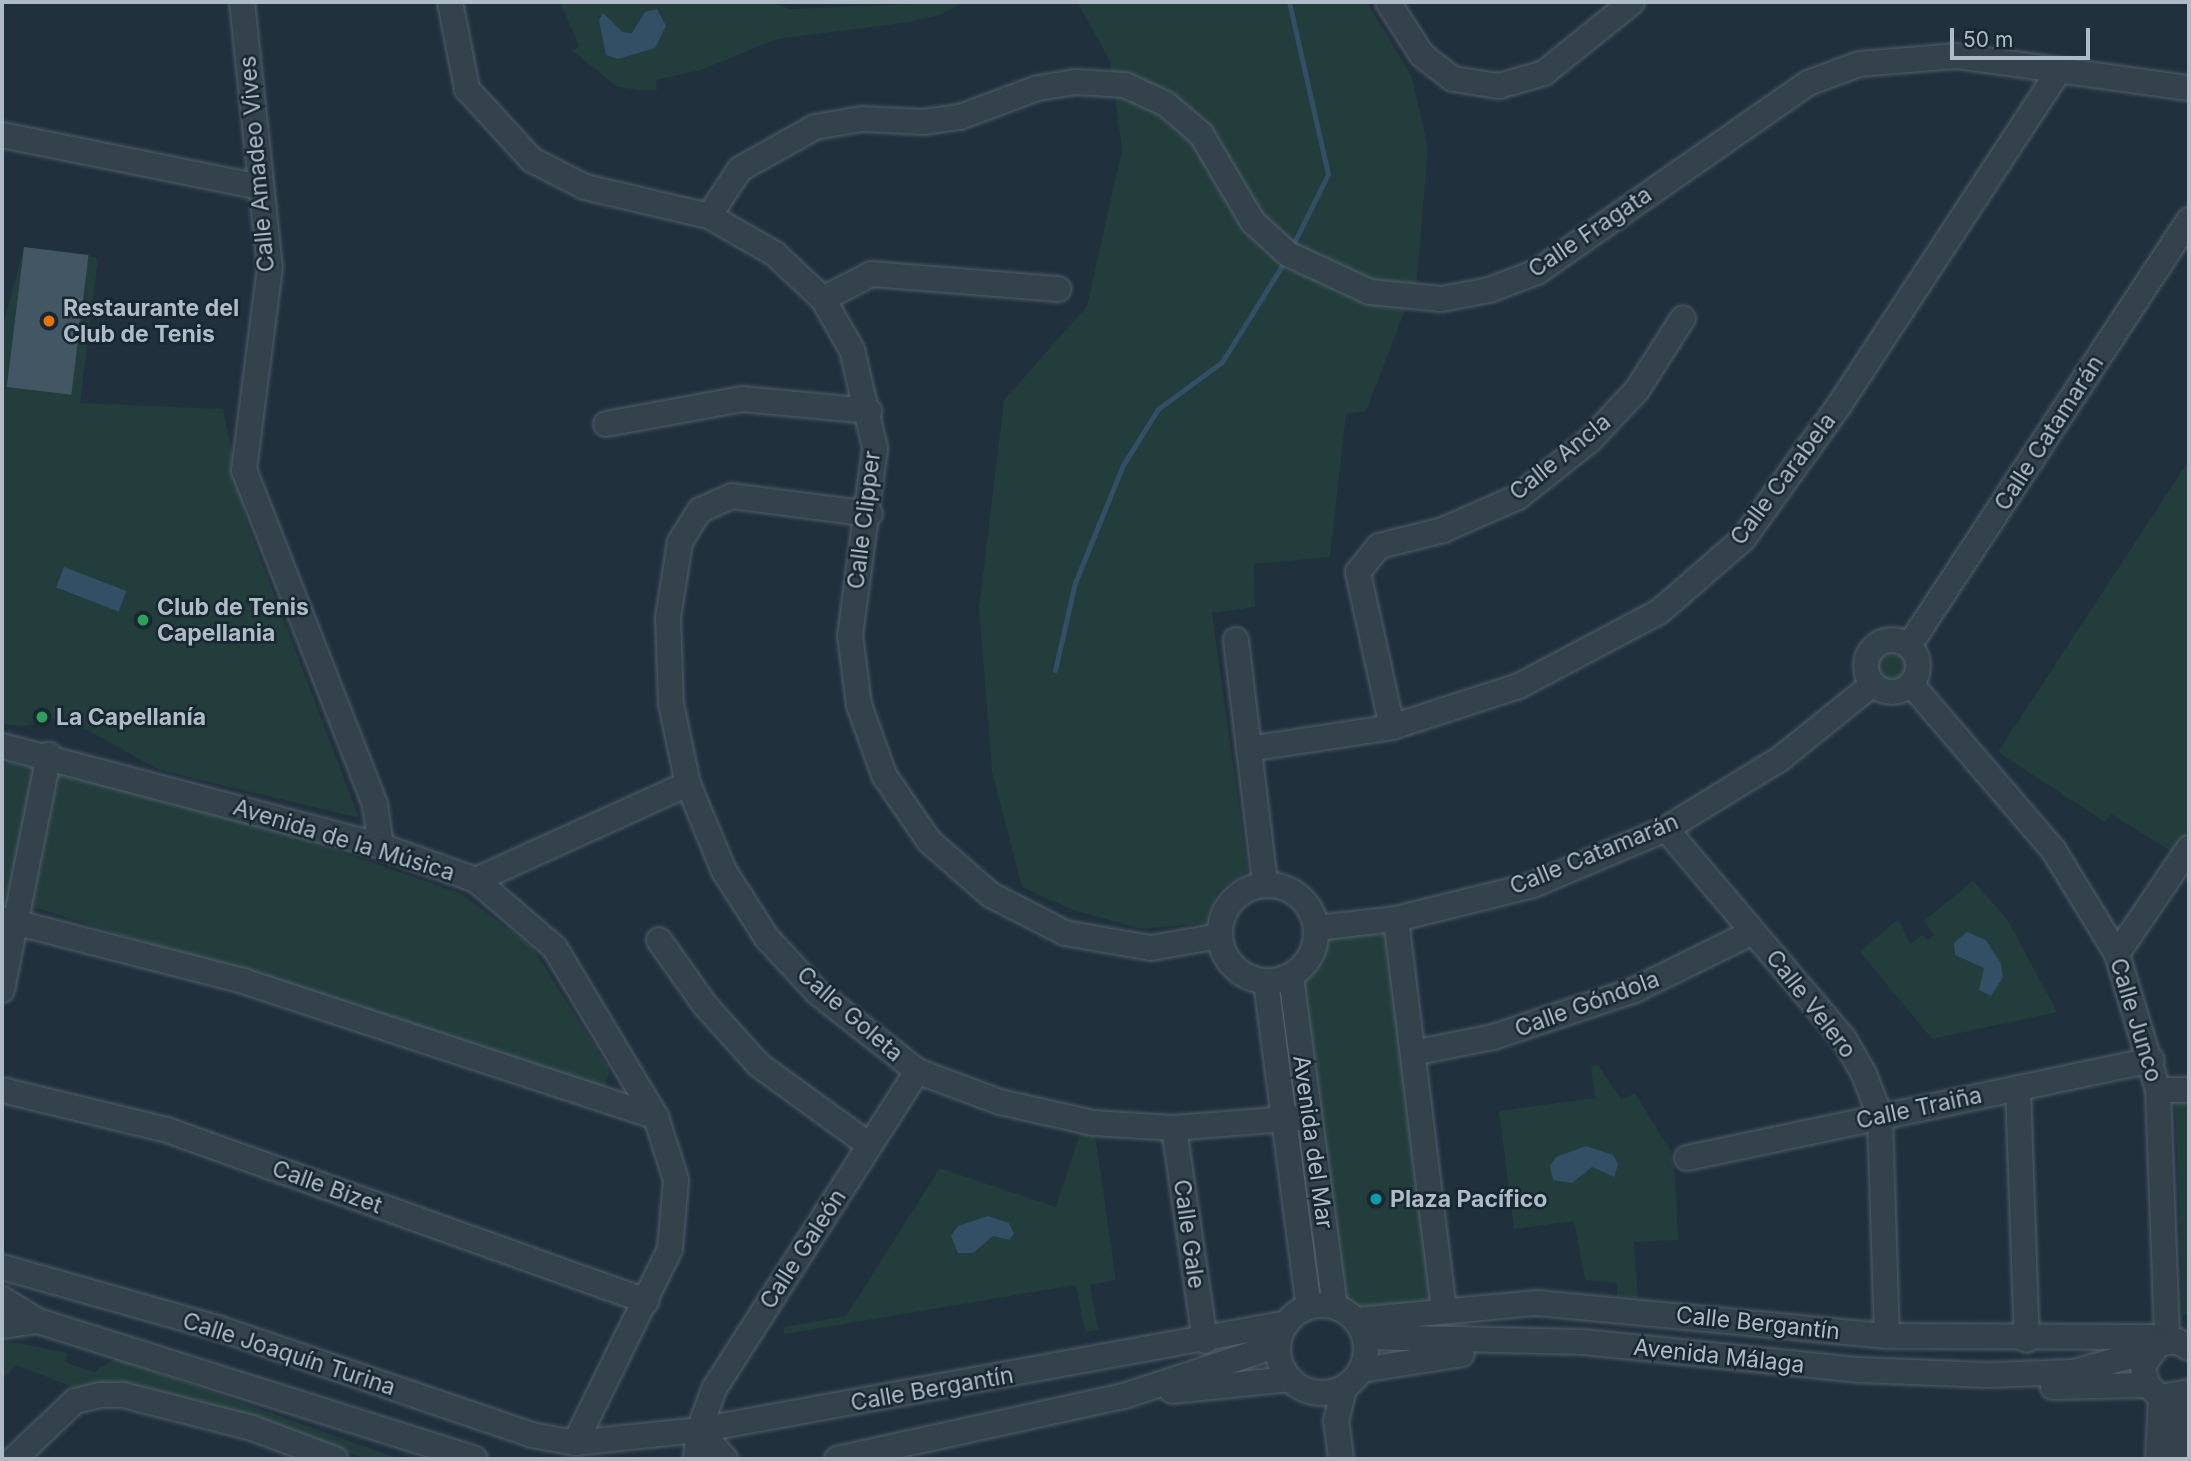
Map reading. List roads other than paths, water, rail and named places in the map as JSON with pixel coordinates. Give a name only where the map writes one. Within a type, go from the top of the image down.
[{"type":"street","name":"Calle Amadeo Vives","points":[[242,2],[270,267],[244,470],[375,806],[381,846]]},
{"type":"street","name":"Calle Clipper","points":[[450,2],[467,89],[532,160],[585,187],[709,216],[775,254],[822,299],[852,350],[869,411],[875,448],[870,514],[850,635],[859,705],[884,775],[929,841],[991,895],[1066,933],[1151,948],[1219,936]]},
{"type":"street","points":[[1388,2],[1422,55],[1453,79],[1499,86],[1544,73],[1632,2]]},
{"type":"street","name":"Calle Fragata","points":[[709,216],[740,169],[815,127],[862,119],[923,122],[960,117],[1038,88],[1075,82],[1125,85],[1166,104],[1201,134],[1253,222],[1288,254],[1370,292],[1442,299],[1489,290],[1536,272],[1808,83],[1859,64],[1957,56],[2189,88]]},
{"type":"street","name":"Calle Carabela","points":[[1249,749],[1392,727],[1519,686],[1659,612],[1743,539],[1838,407],[2059,71]]},
{"type":"street","points":[[2,135],[261,187]]},
{"type":"street","name":"Calle Catamarán","points":[[1909,646],[2189,220]]},
{"type":"street","points":[[822,299],[871,274],[1058,289]]},
{"type":"street","name":"Calle Ancla","points":[[1392,727],[1358,572],[1379,546],[1443,530],[1528,489],[1590,440],[1637,390],[1683,318]]},
{"type":"street","points":[[606,424],[742,399],[869,411]]},
{"type":"street","name":"Calle Goleta","points":[[870,514],[732,496],[700,510],[680,542],[668,618],[671,704],[688,784],[724,871],[767,938],[818,993],[917,1071],[1013,1105],[1093,1123],[1174,1128],[1310,1117]]},
{"type":"street","points":[[1236,640],[1265,884]]},
{"type":"street","points":[[1887,640],[1909,646],[1918,660],[1911,684],[1888,692],[1873,684],[1866,662],[1873,648],[1887,640]]},
{"type":"street","name":"Calle Catamarán","points":[[1317,928],[1396,919],[1532,884],[1666,829],[1780,759],[1873,684]]},
{"type":"street","name":"Calle Junco","points":[[1911,684],[2054,851],[2117,954],[2152,1060],[2158,1090],[2172,1344],[2143,1366],[2176,1393]]},
{"type":"street","name":"Avenida de la Música","points":[[2,746],[49,755],[381,846],[476,880],[555,948],[656,1117],[676,1180],[670,1249],[575,1443]]},
{"type":"street","points":[[2,990],[9,920],[49,755]]},
{"type":"street","points":[[476,880],[688,784]]},
{"type":"street","name":"Calle Velero","points":[[1666,829],[1844,1039],[1880,1116],[1887,1336]]},
{"type":"street","points":[[2117,954],[2189,848]]},
{"type":"street","points":[[1265,884],[1285,887],[1306,901],[1317,928],[1315,950],[1291,977],[1266,982],[1233,967],[1219,936],[1230,902],[1265,884]]},
{"type":"street","points":[[1396,919],[1444,1309]]},
{"type":"street","points":[[9,920],[243,981],[656,1117]]},
{"type":"street","name":"Calle Góndola","points":[[1413,1053],[1493,1037],[1636,990],[1753,932]]},
{"type":"street","points":[[659,940],[705,1004],[759,1065],[869,1146]]},
{"type":"street","name":"Avenida del Mar","points":[[1291,977],[1310,1117],[1352,1322]]},
{"type":"street","name":"Avenida del Mar","points":[[1266,982],[1310,1307]]},
{"type":"street","name":"Calle Traiña","points":[[1687,1158],[2152,1060]]},
{"type":"street","name":"Calle Galeón","points":[[696,1459],[699,1430],[713,1389],[917,1071]]},
{"type":"street","points":[[2018,1088],[2027,1340]]},
{"type":"street","name":"Calle Bizet","points":[[2,1090],[167,1130],[646,1301]]},
{"type":"street","points":[[2158,1090],[2189,1090]]},
{"type":"street","name":"Calle Gale","points":[[1174,1128],[1205,1341]]},
{"type":"street","name":"Calle Joaquín Turina","points":[[2,1266],[218,1328],[532,1436],[575,1443]]},
{"type":"street","points":[[2,1299],[38,1321],[475,1459]]},
{"type":"street","name":"Calle Bergantín","points":[[1352,1322],[1444,1309],[1536,1303],[1887,1336],[2027,1340],[2150,1337],[2172,1344]]},
{"type":"street","points":[[1124,1396],[1282,1334],[1310,1307],[1352,1322],[1362,1370],[1332,1391]]},
{"type":"street","points":[[2,1326],[38,1321]]},
{"type":"street","name":"Avenida Málaga","points":[[1352,1322],[1860,1370],[2065,1379]]},
{"type":"street","points":[[1282,1334],[1290,1379]]},
{"type":"street","name":"Calle Bergantín","points":[[575,1443],[699,1430],[1205,1341],[1282,1334]]},
{"type":"street","points":[[2065,1379],[2172,1344]]},
{"type":"street","name":"Avenida Málaga","points":[[1362,1370],[1432,1357],[1534,1352],[1816,1377],[2065,1379]]},
{"type":"street","points":[[837,1459],[1124,1396],[1290,1379],[1332,1391]]},
{"type":"street","points":[[2065,1379],[2176,1393]]},
{"type":"street","points":[[1332,1391],[1341,1459]]},
{"type":"street","points":[[2158,1459],[2176,1393]]},
{"type":"street","points":[[2176,1393],[2182,1459]]},
{"type":"street","points":[[14,1459],[75,1401],[100,1395],[123,1395],[252,1428],[335,1459]]},
{"type":"street","points":[[699,1430],[725,1459]]},
{"type":"water","points":[[657,9],[666,26],[655,48],[618,59],[606,55],[599,20],[603,13],[622,32],[632,33],[645,12]]},
{"type":"water","points":[[64,567],[127,591],[119,612],[56,588]]},
{"type":"water","points":[[1967,932],[1986,940],[2001,964],[2003,977],[1991,996],[1979,990],[1984,968],[1955,955],[1954,943]]},
{"type":"water","points":[[1586,1146],[1613,1155],[1618,1164],[1614,1177],[1592,1167],[1572,1183],[1553,1180],[1550,1166],[1556,1157]]},
{"type":"water","points":[[988,1216],[1009,1223],[1014,1234],[1009,1240],[993,1236],[973,1253],[958,1253],[951,1236],[958,1226]]},
{"type":"waterway","points":[[1289,2],[1328,174],[1292,247]]},
{"type":"waterway","points":[[1055,670],[1075,583],[1123,465],[1158,409],[1222,362],[1286,259]]},
{"type":"place","name":"Restaurante del Club de Tenis","points":[[49,321]]},
{"type":"place","name":"Club de Tenis Capellania","points":[[143,620]]},
{"type":"place","name":"La Capellanía","points":[[42,717]]},
{"type":"place","name":"Plaza Pacífico","points":[[1376,1199]]}]
